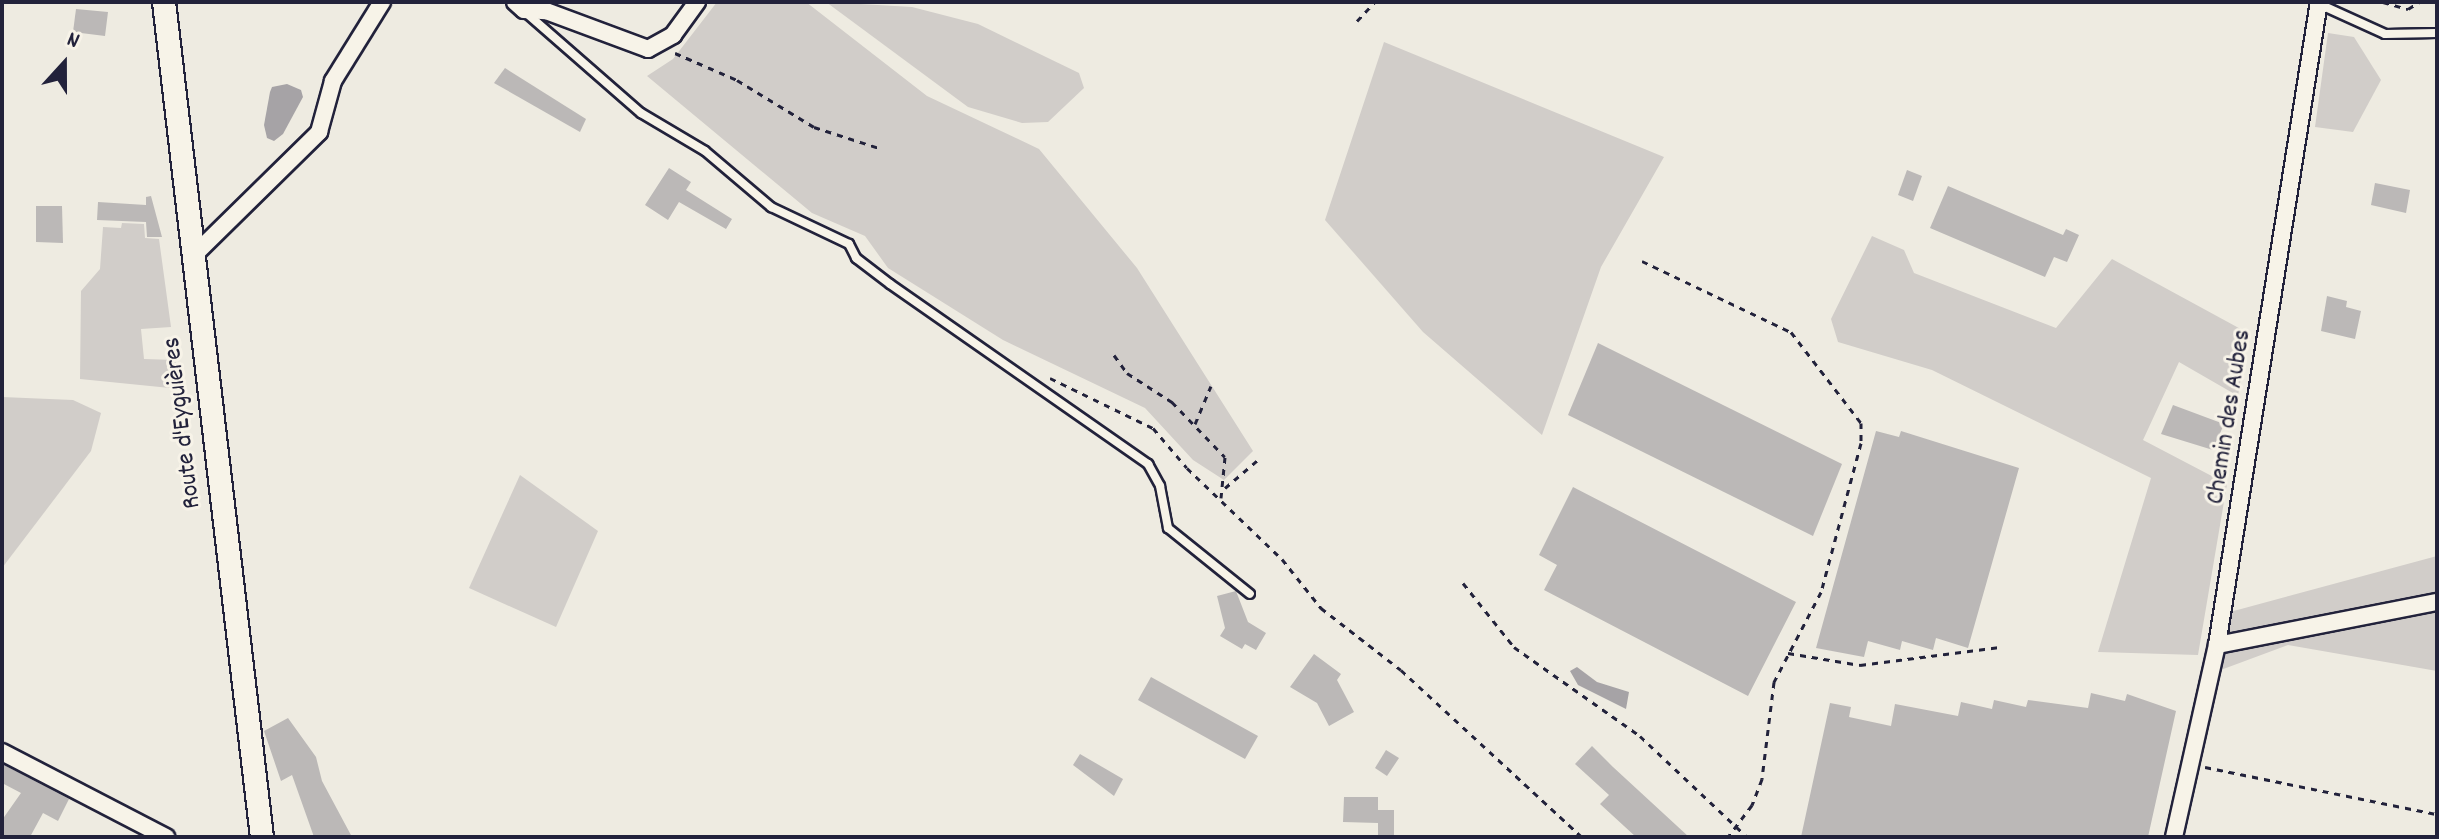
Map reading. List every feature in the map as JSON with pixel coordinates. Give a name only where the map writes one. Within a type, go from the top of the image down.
[{"type":"main road","name":"Route d'Eyguières","points":[[164,2],[191,258],[262,837]]},
{"type":"street","points":[[191,258],[319,132],[333,81],[382,2]]},
{"type":"street","points":[[519,6],[546,11],[648,49],[661,46],[697,2]]},
{"type":"street","name":"Chemin des Aubes","points":[[2174,837],[2217,645],[2319,3]]},
{"type":"street","points":[[2217,645],[2437,602]]},
{"type":"street","points":[[2,752],[166,837]]},
{"type":"lane","points":[[2319,3],[2385,34],[2437,33]]},
{"type":"lane","points":[[519,6],[641,113],[705,151],[771,207],[849,244],[856,258],[890,284],[1148,464],[1160,486],[1168,528],[1250,594]]},
{"type":"path","points":[[1357,21],[1375,2]]},
{"type":"path","points":[[2383,2],[2408,9],[2419,2]]},
{"type":"path","points":[[661,46],[737,80],[814,127],[879,148]]},
{"type":"path","points":[[1642,261],[1791,332],[1861,423],[1861,443],[1821,592],[1774,682],[1762,779],[1728,837]]},
{"type":"path","points":[[1114,355],[1127,373],[1195,424],[1225,457],[1225,488],[1221,498]]},
{"type":"path","points":[[1039,374],[1153,428],[1282,559],[1321,608],[1401,670],[1582,837]]},
{"type":"path","points":[[1195,424],[1211,386]]},
{"type":"path","points":[[1225,488],[1260,458]]},
{"type":"path","points":[[1463,583],[1514,647],[1640,736],[1747,837]]},
{"type":"path","points":[[1788,653],[1860,665],[2000,647]]},
{"type":"path","points":[[2191,760],[2212,770],[2437,814]]},
{"type":"shaded area","points":[[717,2],[806,2],[927,96],[1039,149],[1137,268],[1253,451],[1224,480],[1193,460],[1145,408],[1003,340],[888,268],[865,236],[812,213],[647,76],[673,59]]},
{"type":"shaded area","points":[[826,2],[912,7],[978,24],[1079,73],[1084,88],[1048,122],[1022,123],[968,107]]},
{"type":"shaded area","points":[[2328,33],[2354,37],[2381,80],[2353,132],[2315,127]]},
{"type":"shaded area","points":[[1384,42],[1664,157],[1601,267],[1542,435],[1423,332],[1325,220]]},
{"type":"shaded area","points":[[287,84],[301,90],[303,97],[283,134],[274,141],[267,138],[264,125],[270,92],[272,87]]},
{"type":"shaded area","points":[[122,223],[144,224],[145,238],[159,239],[171,327],[141,329],[144,359],[175,360],[180,389],[80,379],[81,291],[100,269],[103,227],[121,228]]},
{"type":"shaded area","points":[[1872,236],[1904,250],[1914,273],[2056,328],[2112,259],[2248,333],[2238,396],[2179,362],[2143,440],[2227,484],[2198,655],[2098,652],[2151,478],[1932,370],[1838,342],[1831,319]]},
{"type":"shaded area","points":[[2,397],[73,400],[101,413],[91,451],[2,568]]},
{"type":"shaded area","points":[[520,475],[598,531],[556,627],[469,588]]},
{"type":"shaded area","points":[[2437,556],[2437,671],[2288,645],[2218,671],[2230,612]]},
{"type":"shaded area","points":[[1577,667],[1597,682],[1629,692],[1626,709],[1578,685],[1570,671]]},
{"type":"building","points":[[76,9],[108,12],[105,36],[73,32]]},
{"type":"building","points":[[505,68],[586,119],[580,132],[494,83]]},
{"type":"building","points":[[669,168],[691,182],[686,190],[732,219],[726,229],[679,202],[668,220],[645,205]]},
{"type":"building","points":[[1907,170],[1922,176],[1913,201],[1898,195]]},
{"type":"building","points":[[2375,183],[2410,190],[2406,213],[2371,205]]},
{"type":"building","points":[[1948,186],[2063,235],[2066,229],[2079,235],[2067,262],[2054,257],[2045,277],[1930,228]]},
{"type":"building","points":[[151,196],[162,237],[147,237],[146,222],[97,220],[98,202],[146,205],[146,197]]},
{"type":"building","points":[[36,206],[62,206],[63,243],[36,242]]},
{"type":"building","points":[[2327,296],[2347,301],[2346,307],[2361,311],[2355,339],[2321,331]]},
{"type":"building","points":[[1598,343],[1842,464],[1813,536],[1568,415]]},
{"type":"building","points":[[2173,405],[2224,424],[2213,450],[2161,434]]},
{"type":"building","points":[[1876,431],[1899,437],[1901,431],[2019,468],[1968,648],[1936,638],[1933,650],[1902,641],[1900,650],[1868,641],[1864,657],[1816,648]]},
{"type":"building","points":[[1573,487],[1796,602],[1748,696],[1544,590],[1557,565],[1539,555]]},
{"type":"building","points":[[1236,591],[1248,622],[1266,633],[1256,650],[1245,644],[1242,649],[1220,636],[1225,628],[1217,596]]},
{"type":"building","points":[[1314,654],[1341,674],[1337,680],[1354,712],[1329,726],[1317,703],[1290,687]]},
{"type":"building","points":[[1151,677],[1258,736],[1245,759],[1138,700]]},
{"type":"building","points":[[2091,693],[2125,701],[2127,694],[2176,711],[2148,837],[1801,837],[1830,703],[1851,707],[1849,717],[1891,726],[1895,704],[1958,716],[1961,702],[1992,709],[1994,700],[2026,707],[2028,700],[2088,708]]},
{"type":"building","points":[[288,718],[316,757],[322,781],[352,837],[314,837],[292,775],[281,781],[264,731]]},
{"type":"building","points":[[1592,746],[1689,837],[1636,837],[1600,804],[1609,795],[1575,764]]},
{"type":"building","points":[[1386,750],[1399,758],[1387,776],[1375,768]]},
{"type":"building","points":[[1080,754],[1123,779],[1114,796],[1073,765]]},
{"type":"building","points":[[2,764],[69,799],[58,821],[43,813],[30,837],[2,837],[2,820],[21,793],[2,783]]},
{"type":"building","points":[[1344,797],[1378,797],[1378,810],[1394,810],[1394,837],[1378,837],[1378,823],[1343,822]]}]
